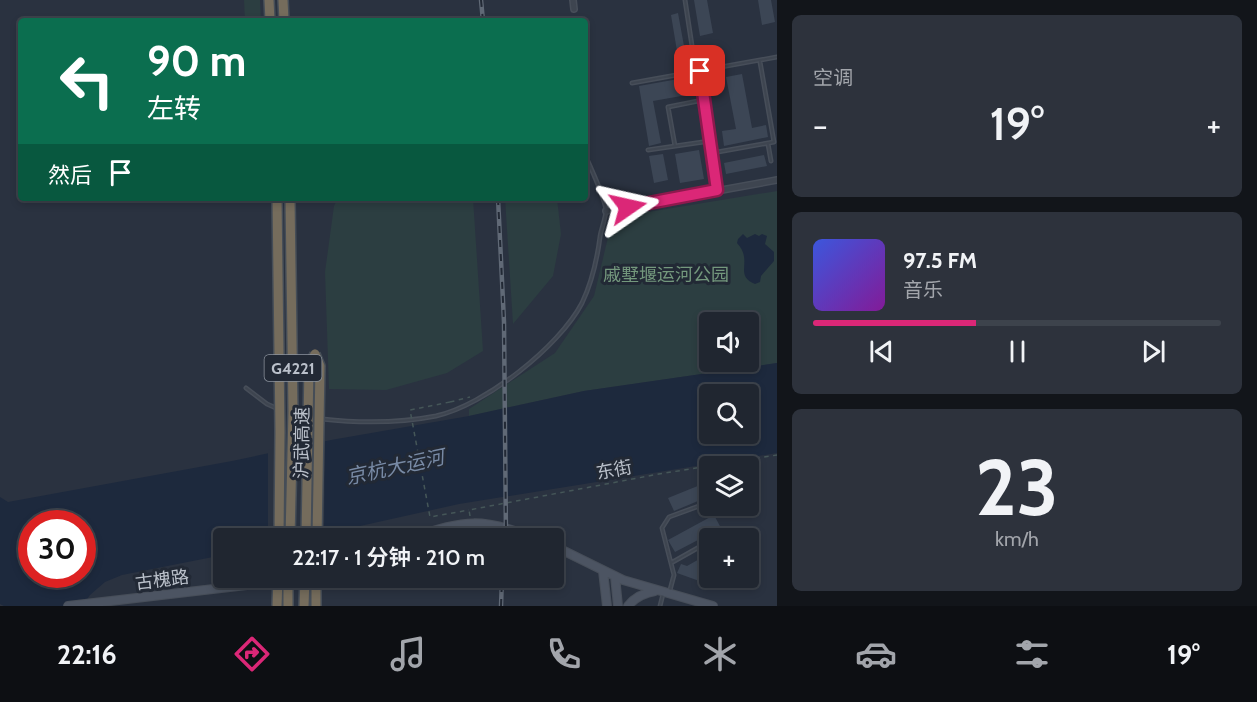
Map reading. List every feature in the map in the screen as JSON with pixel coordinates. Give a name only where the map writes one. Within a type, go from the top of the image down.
[{"type":"highway","points":[[269,0],[270,18]]},
{"type":"highway","points":[[283,0],[284,18]]},
{"type":"highway","name":"沪武高速","points":[[277,201],[279,528]]},
{"type":"highway","name":"沪武高速","points":[[290,201],[293,411],[290,528]]},
{"type":"highway","name":"沪武高速","points":[[306,528],[309,366],[315,354],[320,366],[317,528]]},
{"type":"highway","points":[[277,606],[278,588]]},
{"type":"highway","points":[[288,588],[288,606]]},
{"type":"highway","points":[[304,606],[305,588]]},
{"type":"highway","points":[[315,606],[316,588]]},
{"type":"street","points":[[573,0],[574,9]]},
{"type":"street","points":[[606,212],[777,180]]},
{"type":"street","points":[[441,528],[470,522],[507,528]]},
{"type":"street","points":[[564,550],[615,576],[713,606]]},
{"type":"street","points":[[603,571],[607,606]]},
{"type":"street","points":[[615,576],[618,606]]},
{"type":"street","name":"古槐路","points":[[69,606],[219,588]]},
{"type":"street","points":[[628,606],[646,592],[664,592]]},
{"type":"lane","points":[[685,0],[704,100],[717,190]]},
{"type":"lane","points":[[632,83],[777,57]]},
{"type":"lane","points":[[712,153],[774,142],[760,60]]},
{"type":"lane","points":[[675,146],[668,107],[704,100]]},
{"type":"lane","points":[[648,150],[710,141]]},
{"type":"lane","points":[[768,143],[771,162]]},
{"type":"lane","points":[[318,419],[389,421],[437,416],[462,407],[516,374],[538,357],[562,332],[581,304],[596,268],[601,228],[606,212],[588,162]]},
{"type":"lane","points":[[246,388],[267,404],[300,417],[309,418]]},
{"type":"lane","points":[[660,606],[664,592],[674,575],[662,528],[669,517],[699,506]]},
{"type":"lane","points":[[671,563],[699,547]]},
{"type":"path","name":"东街","points":[[483,394],[410,410],[430,517],[659,474],[777,455]]},
{"type":"path","points":[[469,510],[470,522]]},
{"type":"green space","points":[[244,0],[260,0],[261,18],[245,18]]},
{"type":"green space","name":"戚墅堰运河公园","points":[[777,191],[777,363],[759,366],[759,312],[699,312],[699,372],[715,372],[584,391],[469,416],[469,409],[555,353],[594,296],[610,229],[618,220],[630,215]]},
{"type":"green space","points":[[336,201],[473,201],[483,351],[447,373],[386,390],[329,389],[325,272]]},
{"type":"green space","points":[[505,201],[557,201],[561,234],[553,276],[513,324]]},
{"type":"water","points":[[743,234],[747,238],[755,234],[767,236],[765,244],[774,252],[774,261],[761,276],[760,282],[755,284],[745,276],[744,256],[737,243]]},
{"type":"water","name":"京杭大运河","points":[[777,363],[777,453],[758,456],[699,456],[699,466],[459,504],[351,528],[213,528],[213,557],[122,575],[105,582],[90,595],[82,606],[4,606],[0,604],[0,497],[8,502],[469,416],[584,391],[715,372],[759,372],[759,366]]},
{"type":"pier","points":[[325,438],[324,528],[268,528],[268,450]]},
{"type":"building","points":[[694,0],[707,0],[713,33],[700,36]]},
{"type":"building","points":[[758,0],[771,0],[775,22],[762,25]]},
{"type":"building","points":[[678,13],[688,68],[680,69],[671,15]]},
{"type":"building","points":[[742,74],[752,128],[766,125],[768,137],[724,146],[722,131],[736,129],[726,77]]},
{"type":"building","points":[[684,78],[687,95],[653,101],[661,143],[649,146],[639,86]]},
{"type":"building","points":[[699,150],[704,179],[680,183],[675,154]]},
{"type":"building","points":[[663,154],[668,180],[654,183],[649,156]]},
{"type":"building","points":[[764,155],[767,166],[726,174],[724,163]]},
{"type":"building","points":[[699,485],[699,501],[674,511],[668,498]]},
{"type":"building","points":[[712,516],[715,516],[721,528],[699,528],[699,539],[675,552],[668,540]]},
{"type":"building","points":[[699,559],[699,581],[677,573],[681,564],[687,566]]},
{"type":"railway","points":[[481,0],[483,18]]},
{"type":"railway","points":[[498,201],[504,322],[506,528]]},
{"type":"railway","points":[[501,606],[502,588]]},
{"type":"route","points":[[628,207],[717,190],[700,71]]}]
